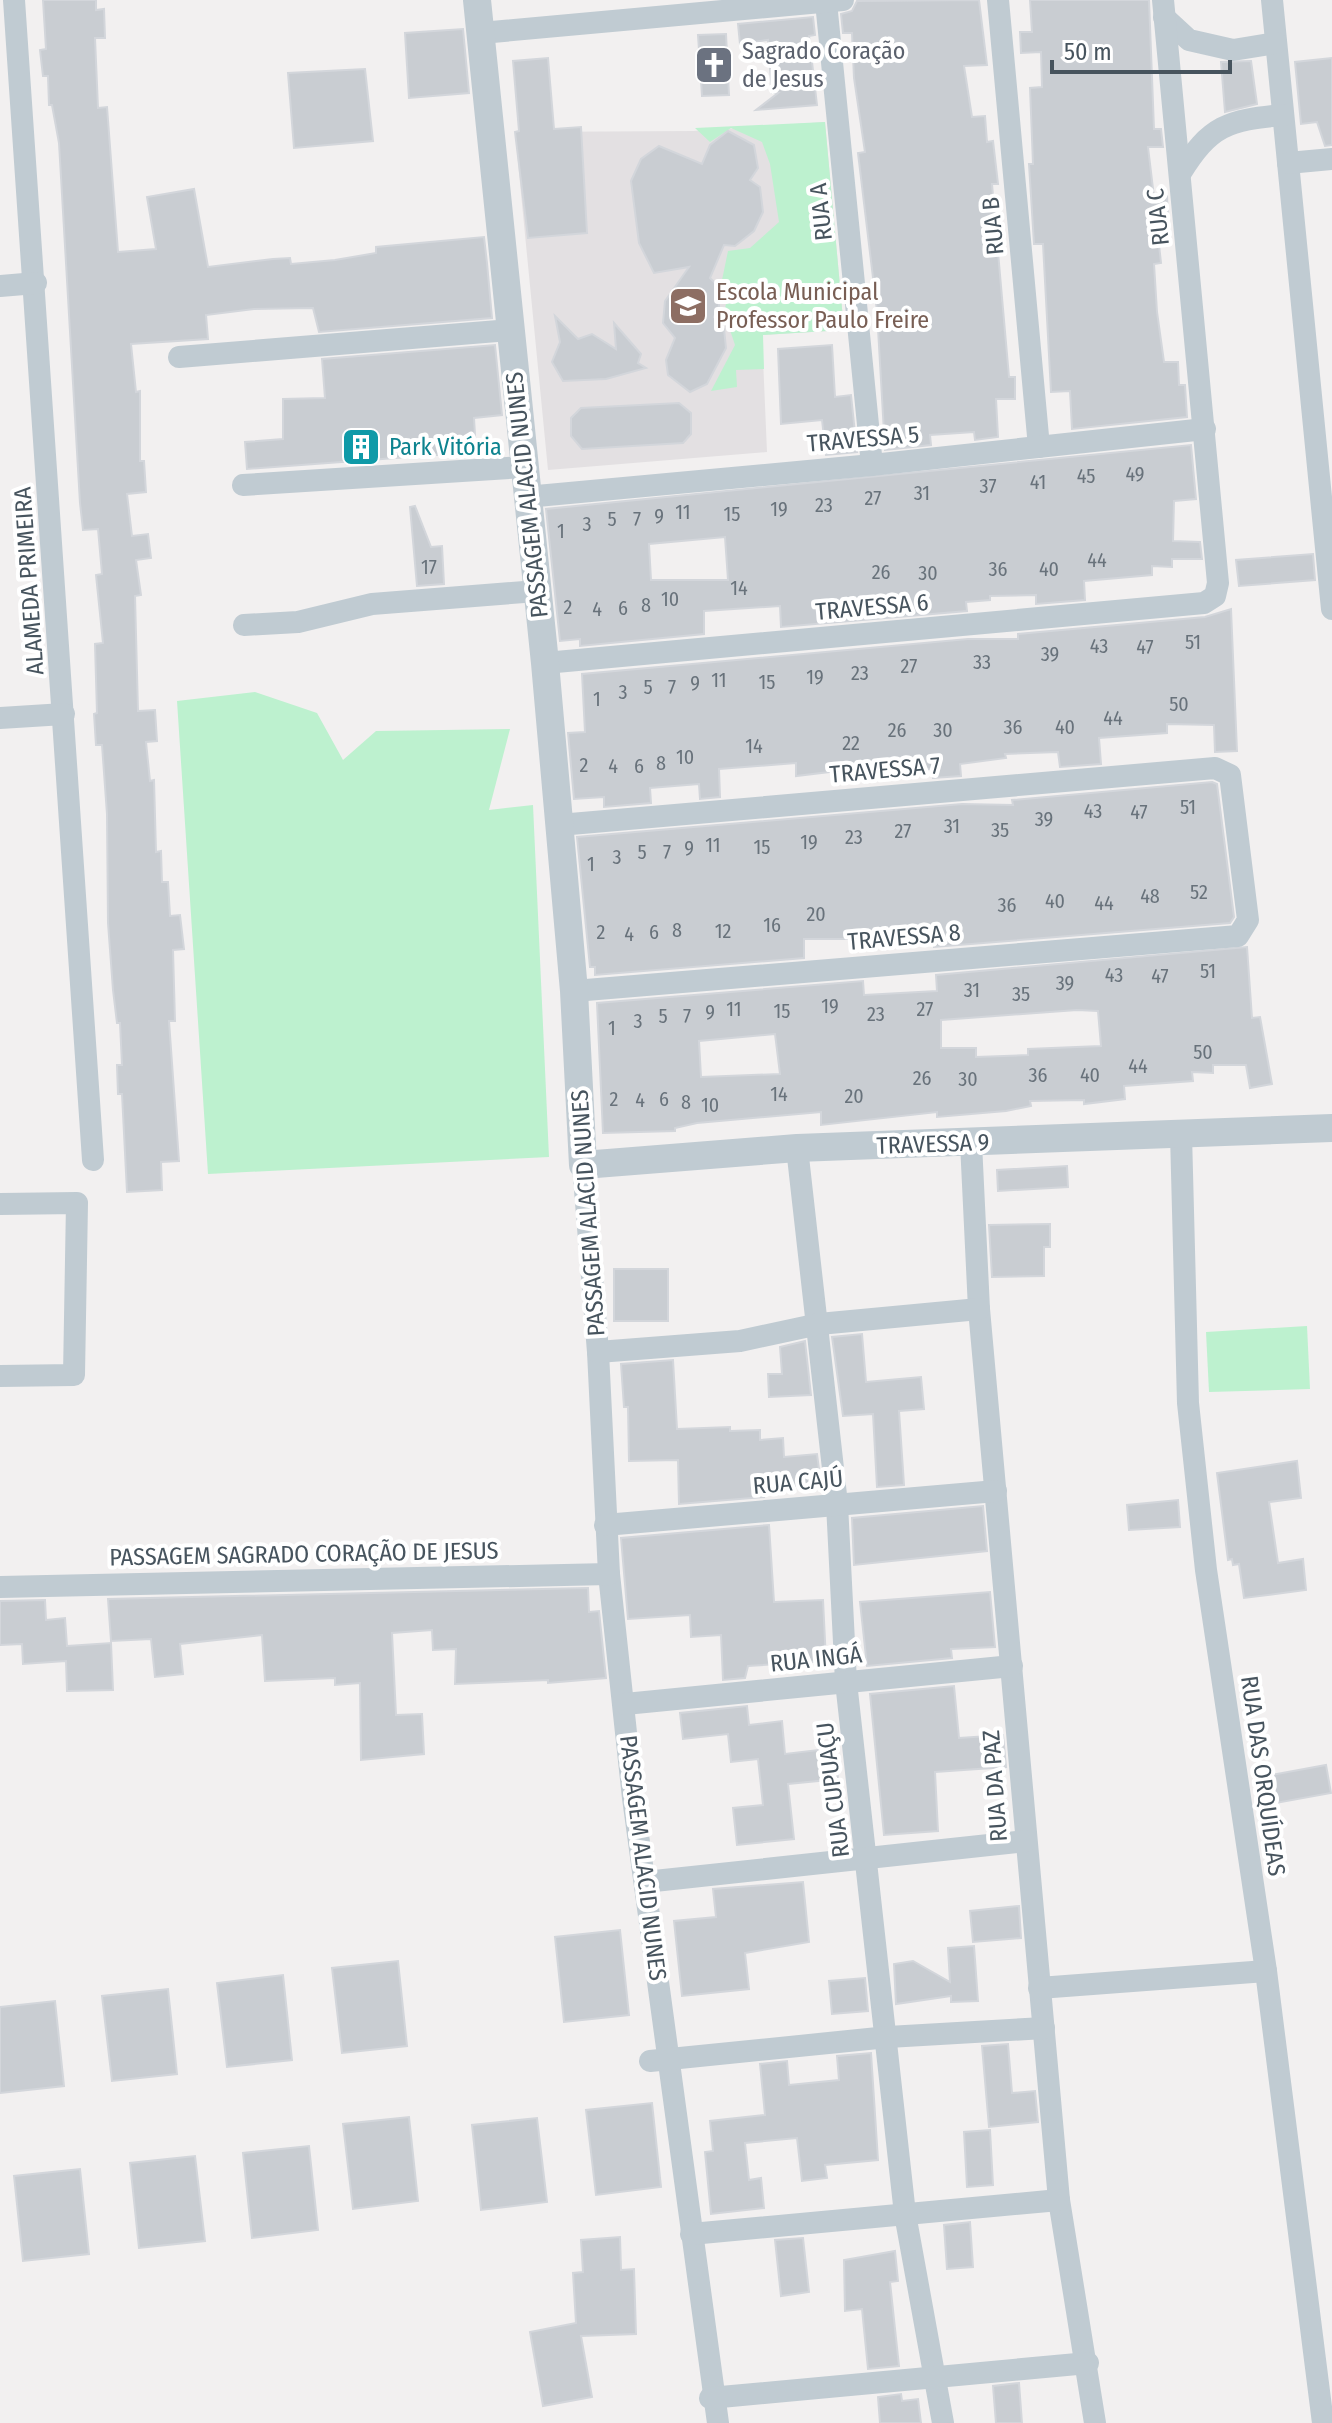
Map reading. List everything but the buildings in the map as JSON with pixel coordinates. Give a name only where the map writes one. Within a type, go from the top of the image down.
[{"type":"street","name":"ALAMEDA PRIMEIRA","points":[[14,0],[36,283],[93,1160]]},
{"type":"street","name":"PASSAGEM ALACID NUNES","points":[[477,0],[545,663],[574,991],[609,1574],[645,1882],[660,2061],[691,2234],[718,2423]]},
{"type":"street","name":"RUA B","points":[[998,0],[1039,447]]},
{"type":"street","points":[[1272,0],[1332,609]]},
{"type":"street","points":[[481,33],[834,1]]},
{"type":"street","name":"RUA A","points":[[834,1],[872,465]]},
{"type":"street","points":[[1164,8],[1189,40],[1233,50],[1276,43]]},
{"type":"street","name":"RUA C","points":[[1164,8],[1205,429]]},
{"type":"street","points":[[1180,174],[1197,147],[1222,126],[1238,119],[1283,115]]},
{"type":"street","points":[[1288,163],[1332,159]]},
{"type":"street","points":[[0,286],[36,283]]},
{"type":"street","points":[[179,357],[511,330]]},
{"type":"street","name":"TRAVESSA 5","points":[[526,497],[872,465],[1205,429]]},
{"type":"street","name":"TRAVESSA 6","points":[[545,663],[1204,603],[1215,596],[1218,583],[1205,429]]},
{"type":"street","points":[[243,485],[524,467]]},
{"type":"street","points":[[244,625],[298,622],[372,604],[537,591]]},
{"type":"street","points":[[0,718],[64,714]]},
{"type":"street","name":"TRAVESSA 7","points":[[559,825],[1215,768],[1230,775],[1248,920],[1238,936]]},
{"type":"street","name":"TRAVESSA 8","points":[[574,991],[1238,936]]},
{"type":"street","name":"TRAVESSA 9","points":[[583,1165],[797,1148],[1332,1128]]},
{"type":"street","name":"RUA DAS ORQUÍDEAS","points":[[1181,1134],[1188,1403],[1206,1570],[1266,1971],[1323,2423]]},
{"type":"street","name":"RUA DA PAZ","points":[[971,1143],[979,1309],[1059,2200],[1088,2363],[1095,2423]]},
{"type":"street","name":"RUA CUPUAÇU","points":[[797,1148],[837,1504],[846,1682],[888,2037],[905,2214],[937,2376],[943,2423]]},
{"type":"street","points":[[0,1204],[77,1203],[74,1375],[0,1376]]},
{"type":"street","points":[[598,1352],[740,1341],[819,1324],[979,1309]]},
{"type":"street","name":"RUA CAJÚ","points":[[605,1525],[996,1491]]},
{"type":"street","name":"PASSAGEM SAGRADO CORAÇÃO DE JESUS","points":[[0,1587],[609,1574]]},
{"type":"street","name":"RUA INGÁ","points":[[625,1704],[1012,1666]]},
{"type":"street","points":[[645,1882],[1026,1841]]},
{"type":"street","points":[[1039,1988],[1266,1971]]},
{"type":"street","points":[[660,2061],[888,2037],[1044,2028]]},
{"type":"street","points":[[691,2234],[1059,2200]]},
{"type":"street","points":[[713,2398],[1088,2363]]},
{"type":"shaded area","name":"Escola Municipal Professor Paulo Freire","points":[[825,122],[844,330],[762,335],[767,452],[548,470],[515,132],[693,131]]},
{"type":"green space","points":[[825,122],[844,330],[763,335],[764,369],[736,370],[737,387],[711,391],[735,345],[724,312],[728,296],[722,280],[728,251],[750,248],[779,222],[770,164],[762,142],[731,128],[710,142],[695,128]]},
{"type":"green space","points":[[255,692],[317,713],[343,760],[376,731],[510,729],[489,810],[533,805],[549,1157],[208,1174],[177,701]]},
{"type":"green space","points":[[1307,1326],[1310,1389],[1209,1392],[1206,1332]]},
{"type":"place","name":"Sagrado Coração de Jesus","points":[[714,65]]},
{"type":"place","name":"Escola Municipal Professor Paulo Freire","points":[[688,306]]},
{"type":"place","name":"Park Vitória","points":[[361,447]]}]
